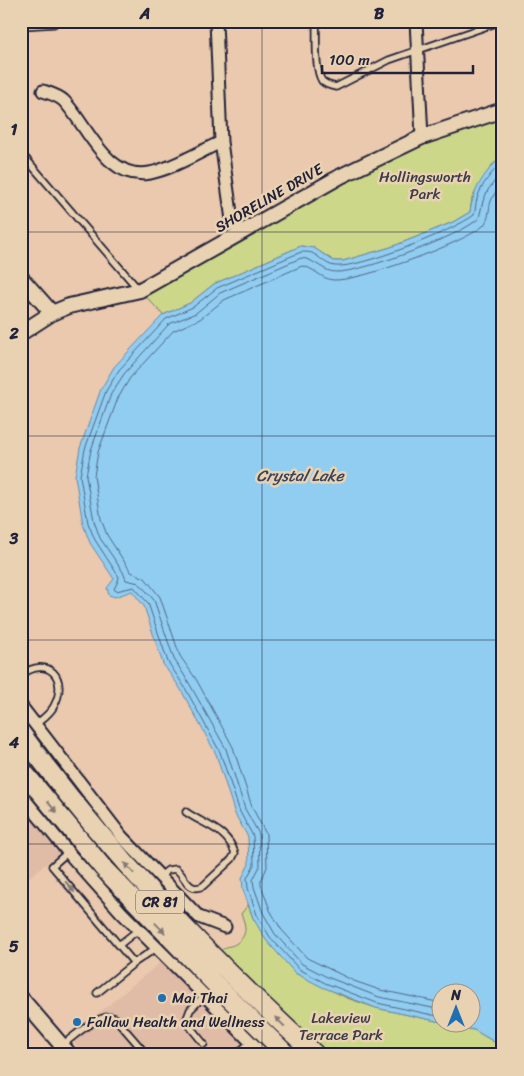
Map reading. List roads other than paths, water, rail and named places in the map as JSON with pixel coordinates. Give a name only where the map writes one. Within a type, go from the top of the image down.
[{"type":"main road","name":"CR 81","points":[[28,729],[79,809],[142,882],[188,931],[316,1055]]},
{"type":"main road","name":"CR 81","points":[[21,768],[104,869],[215,984],[288,1055]]},
{"type":"street","points":[[216,21],[221,142],[232,220],[240,233]]},
{"type":"street","points":[[416,21],[422,137]]},
{"type":"street","points":[[43,91],[62,99],[105,155],[114,164],[125,170],[149,173],[161,170],[221,142]]},
{"type":"street","name":"SHORELINE DRIVE","points":[[21,333],[52,313],[69,306],[140,290],[341,176],[422,137],[503,110]]},
{"type":"street","points":[[21,278],[52,313]]},
{"type":"street","points":[[21,706],[28,729],[122,837],[198,917],[225,927]]},
{"type":"street","points":[[21,795],[68,852],[138,930],[264,1055]]},
{"type":"street","points":[[21,998],[66,1050]]},
{"type":"lane","points":[[316,21],[318,69],[322,80],[327,85],[336,86],[388,60],[502,21]]},
{"type":"lane","points":[[21,26],[54,24]]},
{"type":"lane","points":[[21,154],[140,290]]},
{"type":"lane","points":[[21,675],[29,669],[45,668],[56,676],[59,682],[55,704],[45,717],[28,729]]},
{"type":"lane","points":[[160,877],[168,870],[176,869],[192,887],[198,888],[203,886],[232,859],[234,853],[227,838],[215,827],[186,812]]},
{"type":"lane","points":[[68,852],[52,866],[134,963]]},
{"type":"lane","points":[[119,945],[138,930]]},
{"type":"lane","points":[[97,993],[156,948]]},
{"type":"lane","points":[[204,996],[190,1010],[187,1018],[191,1028],[204,1044]]},
{"type":"lane","points":[[66,1050],[93,1023],[110,1016],[115,1018],[147,1055]]},
{"type":"lane","points":[[236,1055],[251,1042]]},
{"type":"water","name":"Crystal Lake","points":[[503,156],[503,1047],[481,1034],[482,984],[432,984],[432,1020],[376,1008],[322,987],[295,973],[266,940],[253,918],[243,889],[242,878],[249,864],[248,837],[235,814],[216,754],[180,688],[163,664],[144,606],[132,591],[115,597],[109,595],[107,588],[114,579],[90,543],[83,524],[75,476],[80,448],[101,389],[114,367],[163,315],[190,303],[214,284],[301,246],[314,248],[334,261],[343,261],[391,247],[453,222],[470,212],[477,188],[491,168]]},
{"type":"place","name":"Mai Thai","points":[[162,998]]},
{"type":"place","name":"Fallaw Health and Wellness","points":[[77,1022]]},
{"type":"park label","name":"Hollingsworth Park","points":[[425,186]]},
{"type":"park label","name":"Lakeview Terrace Park","points":[[341,1026]]}]
